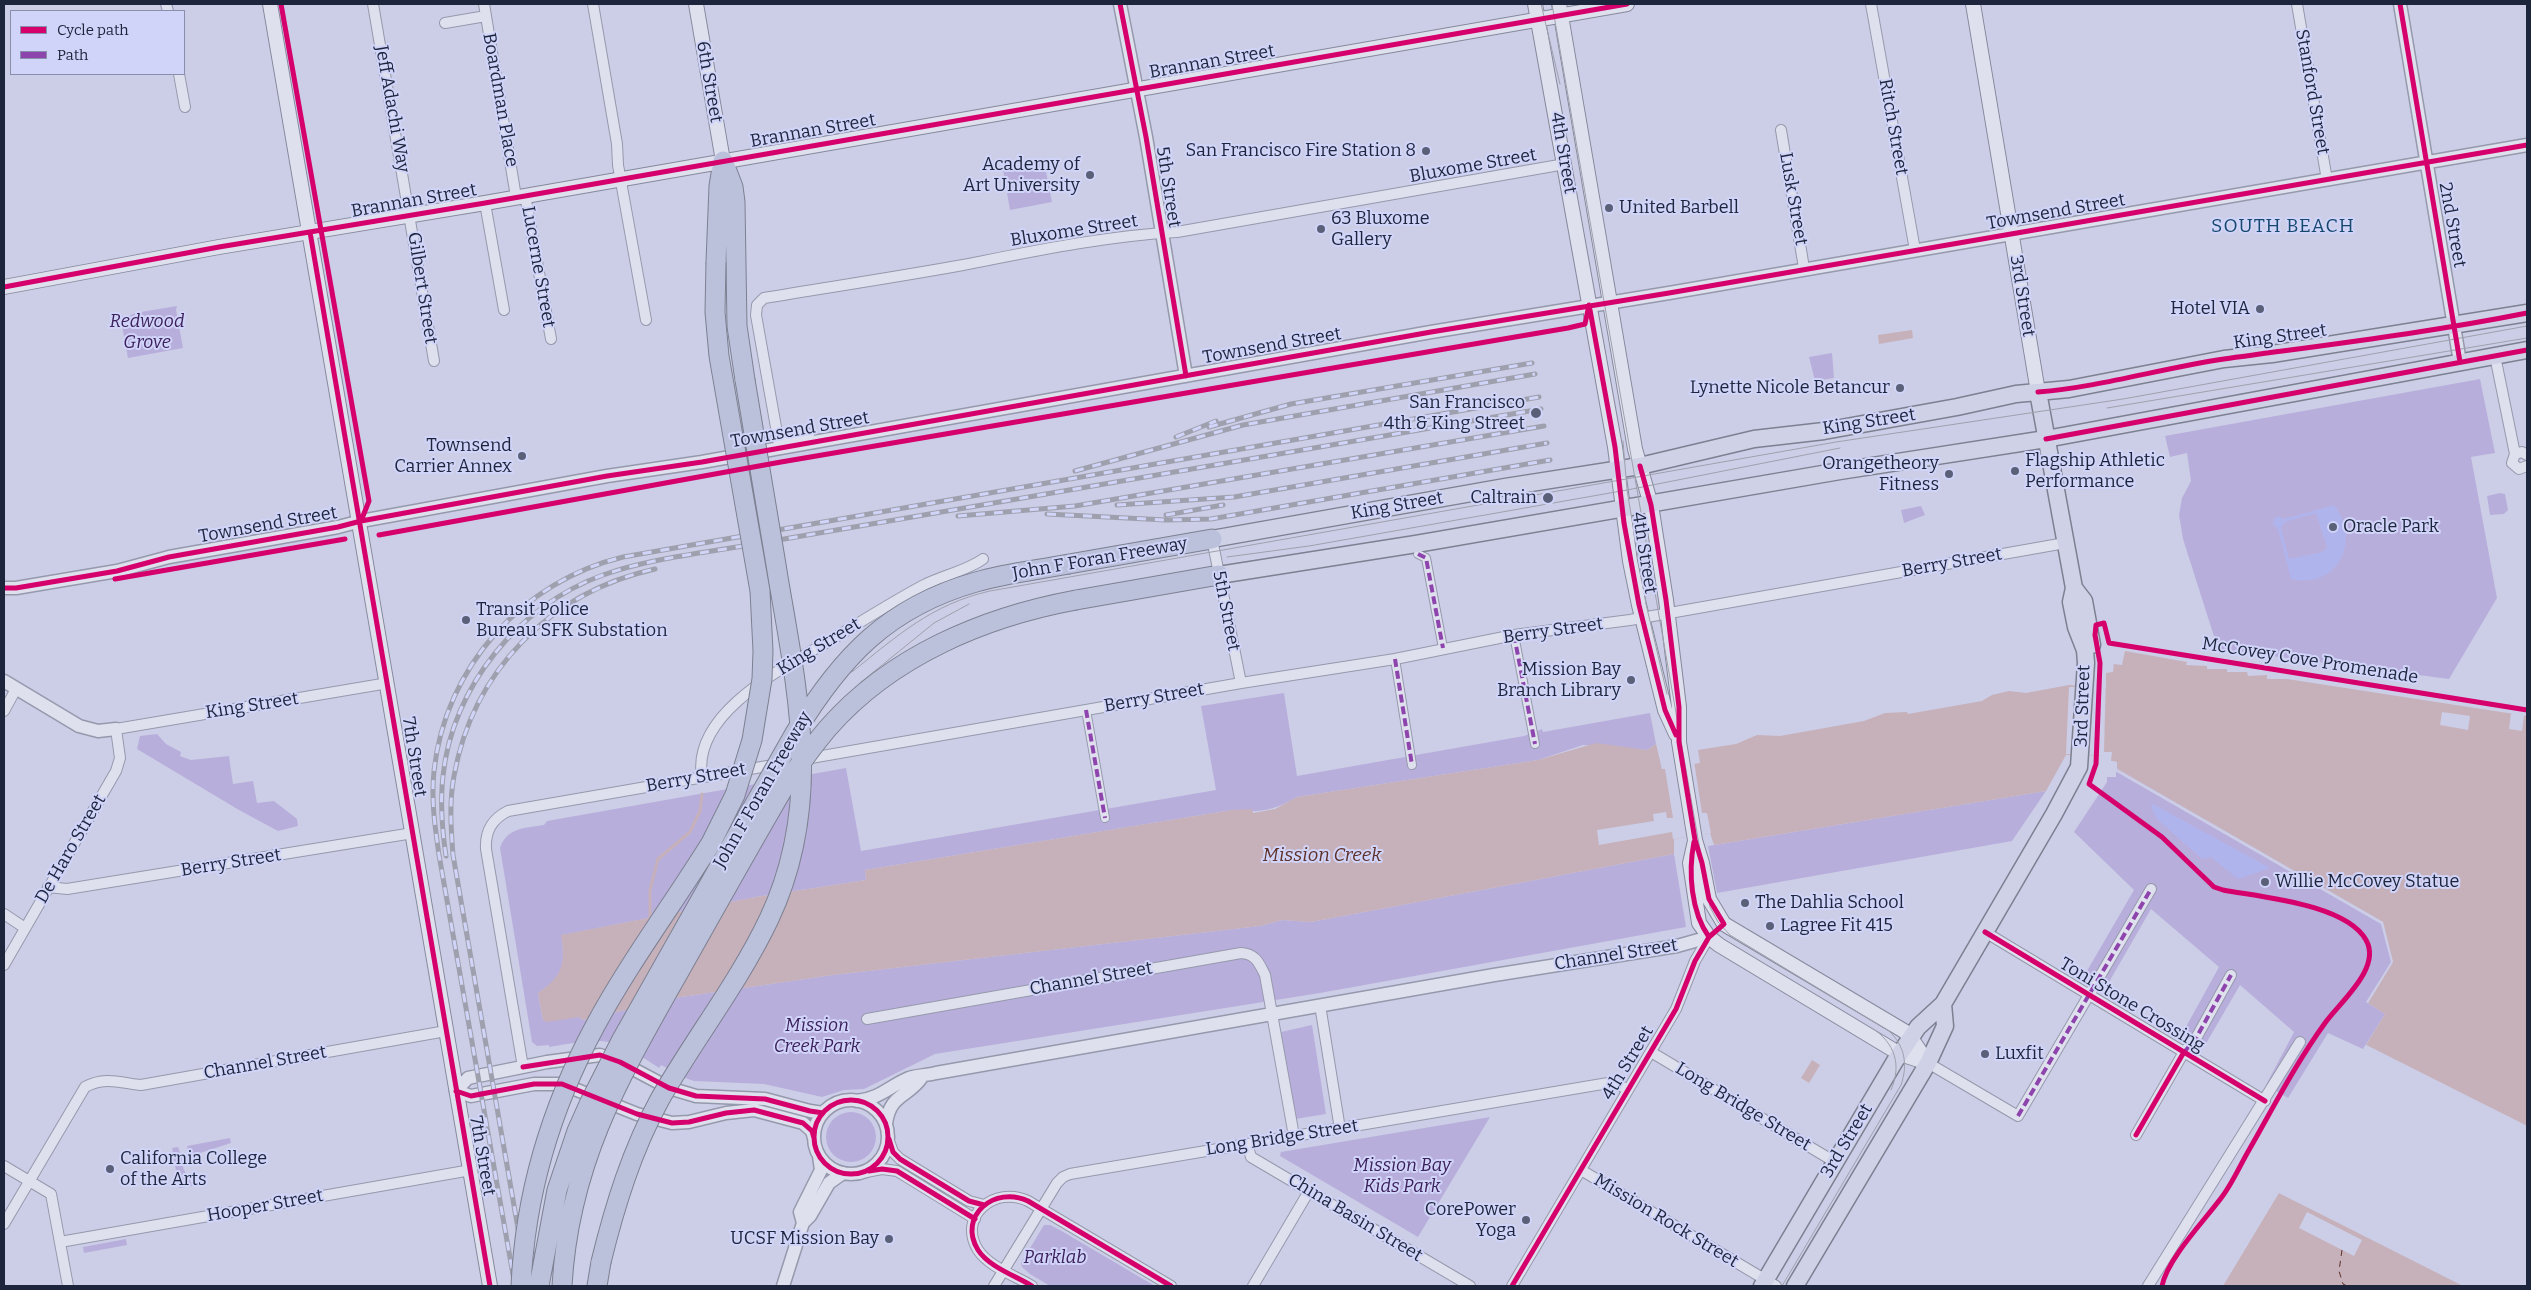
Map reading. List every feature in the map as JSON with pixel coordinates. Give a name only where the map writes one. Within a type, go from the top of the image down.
[{"type":"highway","points":[[597,1286],[613,1214],[638,1146],[660,1100],[748,958],[770,918],[789,867],[799,824],[803,792],[801,718],[740,352],[735,202],[733,187],[723,161]]},
{"type":"highway","points":[[521,1286],[526,1234],[534,1188],[546,1142],[569,1079],[600,1017],[706,851],[724,818],[744,769],[757,718],[762,679],[762,614],[719,356],[715,312],[718,186],[723,161]]},
{"type":"highway","name":"John F Foran Freeway","points":[[539,1286],[550,1222],[563,1172],[577,1131],[602,1076],[795,733],[826,684],[854,652],[882,628],[926,601],[977,582],[1069,564],[1212,540]]},
{"type":"highway","points":[[562,1286],[564,1256],[574,1201],[594,1137],[617,1083],[782,789],[804,757],[829,727],[852,705],[904,665],[933,648],[992,621],[1076,600],[1219,574]]},
{"type":"main road","name":"7th Street","points":[[270,4],[361,520],[490,1286]]},
{"type":"main road","name":"6th Street","points":[[696,4],[723,161]]},
{"type":"main road","name":"4th Street","points":[[1536,4],[1618,470],[1622,510],[1642,618],[1665,710],[1680,746]]},
{"type":"main road","name":"Brannan Street","points":[[4,287],[1136,88],[1538,20],[1560,9],[1627,4]]},
{"type":"main road","name":"3rd Street","points":[[1973,4],[2046,439],[2074,588],[2072,602],[2076,627],[2072,636],[2074,661],[2084,690]]},
{"type":"main road","name":"4th Street","points":[[1560,9],[1609,302],[1640,466],[1650,505],[1667,612],[1679,707],[1680,746],[1694,838],[1702,863],[1709,899],[1724,924]]},
{"type":"main road","name":"King Street","points":[[1212,540],[1495,489],[1640,466],[1754,439],[1824,431],[1948,409],[2016,394],[2069,389],[2224,359],[2272,354],[2527,313]]},
{"type":"main road","points":[[1219,574],[1622,510],[1840,471],[2046,439],[2527,350]]},
{"type":"main road","name":"3rd Street","points":[[1768,1284],[1835,1162],[1900,1054],[1918,1027],[1943,1004],[2071,785],[2087,770],[2081,757],[2084,690],[2094,664],[2087,623],[2088,614],[2084,601],[2074,588]]},
{"type":"main road","name":"4th Street","points":[[1694,838],[1690,863],[1699,923],[1709,938]]},
{"type":"main road","points":[[1724,924],[1902,1029],[1912,1038],[1928,1064],[1900,1054],[1719,946],[1709,938],[1724,924]]},
{"type":"main road","name":"3rd Street","points":[[1795,1286],[1928,1064],[1945,1026],[1943,1004]]},
{"type":"street","name":"Jeff Adachi Way","points":[[373,4],[410,215]]},
{"type":"street","name":"Boardman Place","points":[[484,4],[520,196]]},
{"type":"street","points":[[593,4],[646,320]]},
{"type":"street","name":"5th Street","points":[[1120,4],[1146,137],[1186,376]]},
{"type":"street","name":"Ritch Street","points":[[1872,4],[1915,250]]},
{"type":"street","name":"Stanford Street","points":[[2297,4],[2327,180]]},
{"type":"street","name":"2nd Street","points":[[2400,4],[2460,362]]},
{"type":"street","points":[[446,23],[486,16]]},
{"type":"street","points":[[179,75],[185,106]]},
{"type":"street","name":"Lusk Street","points":[[1781,130],[1804,268]]},
{"type":"street","name":"Townsend Street","points":[[4,593],[10,588],[117,571],[169,557],[343,526],[361,520],[779,442],[835,438],[1589,305],[2527,145]]},
{"type":"street","name":"Bluxome Street","points":[[779,442],[756,315],[757,305],[764,298],[903,276],[1060,247],[1162,233],[1565,164]]},
{"type":"street","name":"Lucerne Street","points":[[520,196],[551,339]]},
{"type":"street","points":[[486,203],[504,310]]},
{"type":"street","name":"Gilbert Street","points":[[410,215],[434,361]]},
{"type":"street","points":[[2495,356],[2515,454],[2512,460],[2515,467],[2521,470],[2527,466]]},
{"type":"street","points":[[2515,454],[2522,452],[2527,455]]},
{"type":"street","name":"5th Street","points":[[1212,540],[1240,683]]},
{"type":"street","name":"Berry Street","points":[[523,1067],[486,849],[486,835],[491,824],[508,811],[1240,683],[1395,659],[1514,635],[1642,618],[1667,612],[2065,543]]},
{"type":"street","points":[[1418,554],[1426,558],[1442,648]]},
{"type":"street","name":"King Street","points":[[702,777],[700,763],[709,738],[722,718],[738,701],[769,676],[909,593],[983,560]]},
{"type":"street","points":[[1514,635],[1535,744]]},
{"type":"street","points":[[1395,659],[1412,765]]},
{"type":"street","points":[[4,681],[79,726],[98,731],[116,729]]},
{"type":"street","name":"King Street","points":[[116,729],[388,683]]},
{"type":"street","points":[[4,711],[16,689]]},
{"type":"street","points":[[1086,710],[1105,818]]},
{"type":"street","name":"De Haro Street","points":[[4,965],[119,764],[116,729]]},
{"type":"street","name":"Berry Street","points":[[48,888],[67,890],[413,833]]},
{"type":"street","points":[[1928,1064],[2018,1116],[2151,889]]},
{"type":"street","points":[[4,914],[25,928]]},
{"type":"street","name":"Toni Stone Crossing","points":[[1985,932],[2265,1101]]},
{"type":"street","name":"Channel Street","points":[[857,1101],[873,1099],[912,1076],[922,1077],[1320,1005],[1677,946],[1709,938]]},
{"type":"street","name":"4th Street","points":[[1512,1286],[1676,1009],[1695,961],[1709,938]]},
{"type":"street","name":"Channel Street","points":[[867,1019],[1240,953],[1250,954],[1255,957],[1266,975],[1272,1014]]},
{"type":"street","points":[[2136,1135],[2184,1052],[2195,1040],[2231,975]]},
{"type":"street","points":[[1320,1005],[1340,1129]]},
{"type":"street","points":[[1272,1014],[1294,1136]]},
{"type":"street","name":"Channel Street","points":[[29,1181],[85,1087],[95,1082],[108,1080],[141,1085],[446,1031]]},
{"type":"street","points":[[2148,1286],[2300,1042]]},
{"type":"street","name":"Long Bridge Street","points":[[1651,1052],[1835,1162]]},
{"type":"street","points":[[803,1223],[800,1212],[821,1170],[814,1138],[808,1127],[797,1120],[754,1110],[726,1113],[690,1122],[664,1122],[562,1084],[534,1084],[471,1096],[456,1090],[468,1078],[523,1067],[600,1056],[620,1062],[669,1088],[696,1096],[765,1099],[810,1112],[823,1113]]},
{"type":"street","name":"Channel Street","points":[[886,1124],[887,1114],[893,1102],[901,1094],[916,1086],[922,1077]]},
{"type":"street","name":"Long Bridge Street","points":[[994,1286],[1057,1183],[1063,1177],[1070,1174],[1614,1082],[1628,1090]]},
{"type":"street","points":[[814,1138],[816,1125],[823,1113],[835,1104],[857,1101],[878,1111],[886,1124],[893,1152],[900,1159],[969,1201],[984,1205]]},
{"type":"street","points":[[866,1172],[884,1156],[888,1138]]},
{"type":"street","name":"China Basin Street","points":[[1247,1144],[1251,1157],[1470,1286]]},
{"type":"street","points":[[819,1156],[829,1167],[843,1174],[882,1169],[897,1171],[975,1219]]},
{"type":"street","points":[[4,1166],[51,1194],[68,1286]]},
{"type":"street","name":"Hooper Street","points":[[60,1242],[471,1170]]},
{"type":"street","name":"Mission Rock Street","points":[[1581,1170],[1768,1284]]},
{"type":"street","points":[[783,1286],[803,1223],[810,1216],[829,1183],[843,1174]]},
{"type":"street","points":[[4,1224],[29,1181]]},
{"type":"street","points":[[1253,1286],[1310,1191]]},
{"type":"street","points":[[1032,1286],[979,1252],[974,1237],[975,1219],[984,1205],[992,1199],[1010,1195],[1020,1197],[1171,1286]]},
{"type":"green space","points":[[1044,162],[1052,202],[1010,210],[1003,170]]},
{"type":"green space","name":"Redwood Grove","points":[[177,306],[176,310],[183,348],[128,358],[120,315],[127,317],[135,313]]},
{"type":"green space","points":[[1832,353],[1834,378],[1815,381],[1809,357]]},
{"type":"green space","name":"Oracle Park","points":[[2480,379],[2495,453],[2471,457],[2497,598],[2449,679],[2218,649],[2183,539],[2179,515],[2182,498],[2191,481],[2187,453],[2170,457],[2165,436]]},
{"type":"green space","points":[[2500,493],[2505,494],[2508,510],[2504,514],[2490,515],[2487,496]]},
{"type":"green space","points":[[1921,506],[1925,515],[1904,523],[1901,510]]},
{"type":"green space","name":"Mission Creek Park","points":[[1284,693],[1297,776],[1524,736],[1542,729],[1543,732],[1650,713],[1656,744],[1647,750],[1583,745],[1538,760],[1297,797],[1266,810],[1232,810],[865,870],[866,880],[756,897],[562,935],[563,962],[561,968],[554,980],[538,993],[543,1020],[579,1017],[583,1020],[681,997],[833,975],[1260,926],[1282,920],[1311,922],[1674,854],[1686,927],[1320,993],[935,1054],[864,1089],[844,1090],[822,1097],[764,1084],[694,1081],[665,1071],[667,1068],[661,1065],[659,1068],[643,1057],[617,1044],[607,1042],[583,1042],[549,1047],[549,1045],[537,1046],[532,1042],[500,848],[503,841],[512,832],[544,825],[547,821],[846,768],[861,851],[1216,790],[1201,706]]},
{"type":"green space","points":[[157,734],[166,744],[181,752],[180,756],[191,760],[229,756],[233,784],[253,781],[257,803],[274,801],[297,819],[298,826],[278,831],[137,749],[140,736]]},
{"type":"green space","points":[[2116,768],[2383,922],[2393,962],[2368,1003],[2385,1014],[2363,1049],[2328,1033],[2288,1098],[2266,1085],[2294,1032],[2240,985],[2204,1047],[2182,1034],[2219,967],[2151,909],[2105,989],[2084,976],[2134,890],[2074,832],[2107,782],[2107,777],[2116,777]]},
{"type":"green space","points":[[2046,791],[2012,841],[1717,893],[1708,846]]},
{"type":"green space","points":[[1312,1025],[1326,1114],[1295,1119],[1281,1032]]},
{"type":"green space","points":[[846,1112],[856,1112],[869,1119],[876,1132],[876,1142],[869,1155],[856,1162],[846,1162],[837,1158],[830,1151],[826,1142],[826,1132],[830,1123],[837,1116]]},
{"type":"green space","name":"Mission Bay Kids Park","points":[[1490,1117],[1418,1237],[1280,1156],[1281,1152]]},
{"type":"green space","points":[[230,1138],[231,1143],[197,1154],[198,1161],[192,1165],[187,1146]]},
{"type":"green space","points":[[178,1147],[184,1163],[183,1168],[193,1186],[179,1188],[172,1148]]},
{"type":"green space","name":"Parklab","points":[[1044,1225],[1050,1225],[1060,1230],[1155,1286],[1050,1286],[1030,1274],[1022,1267],[1021,1263]]},
{"type":"green space","points":[[126,1239],[127,1245],[84,1253],[83,1247]]},
{"type":"sand","points":[[2334,505],[2342,519],[2346,533],[2345,547],[2341,559],[2333,570],[2321,577],[2307,580],[2291,579],[2278,529],[2273,524],[2274,519],[2278,516],[2284,519]],"holes":[[[2316,513],[2327,547],[2323,552],[2289,559],[2281,528],[2285,522]]]},
{"type":"sand","points":[[2151,803],[2270,868],[2238,879],[2211,857],[2202,859],[2157,819]]},
{"type":"water","points":[[1912,330],[1913,338],[1879,344],[1878,335]]},
{"type":"water","name":"Mission Creek","points":[[2125,651],[2187,662],[2186,665],[2207,666],[2207,669],[2247,672],[2248,676],[2267,675],[2267,679],[2287,679],[2527,716],[2527,1126],[2366,1045],[2385,1014],[2368,1003],[2393,962],[2383,922],[2116,768],[2117,762],[2111,761],[2111,752],[2105,756],[2066,755],[2046,791],[1714,845],[1710,833],[1674,839],[1674,854],[1311,922],[1282,920],[1260,926],[833,975],[681,997],[583,1020],[579,1017],[547,1022],[543,1020],[538,993],[553,981],[561,968],[563,953],[561,935],[756,897],[866,880],[865,870],[1232,810],[1252,809],[1253,813],[1275,809],[1297,797],[1538,760],[1596,743],[1647,750],[1656,744],[1662,769],[1700,763],[1698,750],[1736,744],[1757,735],[1780,736],[1864,721],[1885,713],[1907,712],[1908,714],[1982,701],[1992,695],[2009,691],[2026,693],[2069,685],[2106,688],[2106,672],[2113,672],[2113,664],[2122,665]]},
{"type":"water","points":[[1812,1060],[1820,1065],[1809,1083],[1801,1078]]},
{"type":"water","points":[[2279,1193],[2463,1286],[2223,1286]]},
{"type":"pier","points":[[2114,662],[2113,672],[2106,673],[2104,752],[2112,752],[2111,761],[2117,762],[2117,769],[2383,922],[2393,962],[2368,1003],[2366,1002],[2391,962],[2381,924],[2115,771],[2114,764],[2109,762],[2109,754],[2105,758],[2105,756],[2066,754],[2069,687],[2076,687],[2076,685],[2104,686],[2104,671],[2111,670]]},
{"type":"pier","points":[[2442,712],[2470,716],[2468,730],[2440,725]]},
{"type":"pier","points":[[2511,713],[2524,715],[2522,731],[2509,729]]},
{"type":"pier","points":[[1659,753],[1662,753],[1664,766],[1694,761],[1702,813],[1707,813],[1711,833],[1673,839],[1672,832],[1599,845],[1597,830],[1654,821],[1653,814],[1666,812],[1667,818],[1673,818],[1665,769],[1662,769]]},
{"type":"pier","points":[[2366,1045],[2527,1126],[2527,1129],[2367,1049]]},
{"type":"pier","points":[[2279,1190],[2464,1284],[2466,1286],[2279,1193]]},
{"type":"pier","points":[[2307,1212],[2362,1240],[2354,1256],[2299,1228]]},
{"type":"waterway","points":[[650,918],[650,890],[658,859],[690,832],[700,811],[702,794]]},
{"type":"ferry route","points":[[2342,1250],[2339,1271],[2343,1284],[2347,1286]]},
{"type":"tram line","points":[[1541,4],[1560,84]]},
{"type":"tram line","points":[[1552,4],[1710,907],[1718,922],[1730,935],[1889,1031],[1899,1043],[1904,1056],[1901,1085],[1782,1286]]},
{"type":"tram line","points":[[852,672],[900,634],[933,613],[950,604],[990,591],[1836,442],[2123,399],[2527,326]]},
{"type":"tram line","points":[[2107,408],[2527,338]]},
{"type":"tram line","points":[[1623,441],[1627,490],[1646,604],[1667,694]]},
{"type":"tram line","points":[[1227,557],[1309,546],[1627,490],[1840,448]]},
{"type":"tram line","points":[[860,683],[934,623],[969,604]]},
{"type":"tram line","points":[[1872,1028],[1886,1040],[1894,1055],[1896,1072],[1891,1090]]},
{"type":"railway","points":[[1209,427],[1291,404],[1532,363]]},
{"type":"railway","points":[[1075,471],[1243,425],[1535,374]]},
{"type":"railway","points":[[515,1286],[439,855],[433,792],[434,771],[441,733],[454,697],[472,664],[495,634],[522,608],[553,586],[587,569],[623,557],[1539,397]]},
{"type":"railway","points":[[446,856],[442,816],[443,776],[449,743],[460,711],[475,681],[495,653],[518,628],[544,607],[572,589],[603,575],[640,564],[678,556],[1541,409]]},
{"type":"railway","points":[[1176,437],[1216,421]]},
{"type":"railway","points":[[958,516],[1075,506],[1544,426]]},
{"type":"railway","points":[[1117,505],[1234,497],[1547,443]]},
{"type":"railway","points":[[1047,514],[1166,520],[1211,519],[1550,460]]},
{"type":"railway","points":[[1166,515],[1223,505]]},
{"type":"railway","points":[[528,1286],[453,855],[451,825],[452,786],[464,738],[479,702],[499,670],[523,641],[551,617],[582,596],[617,580],[655,569]]},
{"type":"railway","points":[[523,1217],[541,1286]]},
{"type":"marked path","points":[[1418,554],[1426,558],[1443,648]]},
{"type":"marked path","points":[[1514,635],[1535,744]]},
{"type":"marked path","points":[[1395,659],[1412,765]]},
{"type":"marked path","points":[[1086,710],[1105,818]]},
{"type":"marked path","points":[[2018,1116],[2151,889]]},
{"type":"marked path","points":[[2184,1052],[2195,1040],[2231,975]]},
{"type":"cycle path","points":[[281,4],[369,501],[361,521]]},
{"type":"cycle path","points":[[1120,4],[1146,137],[1186,376]]},
{"type":"cycle path","points":[[4,287],[219,247],[485,203],[1627,4]]},
{"type":"cycle path","points":[[2400,4],[2460,362]]},
{"type":"cycle path","points":[[4,588],[16,588],[117,571],[169,557],[607,476],[702,462],[1431,332],[1669,293],[2527,145]]},
{"type":"cycle path","points":[[310,232],[490,1286]]},
{"type":"cycle path","points":[[379,535],[781,462],[1568,328],[1585,324],[1589,305]]},
{"type":"cycle path","points":[[1590,310],[1615,447],[1624,523],[1639,605],[1665,710],[1676,735]]},
{"type":"cycle path","points":[[2038,392],[2108,382],[2224,359],[2414,333],[2527,313]]},
{"type":"cycle path","points":[[2046,439],[2527,350]]},
{"type":"cycle path","points":[[1512,1286],[1676,1009],[1695,961],[1709,937],[1724,924],[1709,899],[1702,863],[1695,840],[1679,742],[1679,707],[1666,600],[1651,505],[1640,466]]},
{"type":"cycle path","points":[[115,579],[345,539]]},
{"type":"cycle path","name":"McCovey Cove Promenade","points":[[2162,1286],[2165,1276],[2186,1242],[2227,1190],[2304,1054],[2325,1023],[2349,995],[2364,973],[2369,951],[2366,940],[2356,928],[2322,910],[2279,899],[2214,887],[2162,837],[2089,784],[2096,764],[2100,663],[2095,635],[2096,625],[2104,623],[2109,643],[2527,710]]},
{"type":"cycle path","points":[[1694,842],[1691,866],[1692,891],[1698,916],[1709,937]]},
{"type":"cycle path","points":[[1985,932],[2265,1101]]},
{"type":"cycle path","points":[[2136,1135],[2184,1052]]},
{"type":"cycle path","points":[[523,1067],[600,1055],[620,1062],[669,1088],[696,1096],[765,1099],[823,1113]]},
{"type":"cycle path","points":[[456,1091],[471,1096],[534,1084],[562,1084],[637,1114],[672,1123],[689,1122],[726,1113],[754,1110],[803,1123],[812,1131],[814,1138]]},
{"type":"cycle path","points":[[851,1100],[872,1106],[882,1116],[888,1137],[882,1158],[872,1168],[851,1174],[830,1168],[820,1158],[814,1137],[820,1116],[830,1106],[851,1100]]},
{"type":"cycle path","points":[[889,1139],[893,1152],[900,1159],[969,1201],[984,1205]]},
{"type":"cycle path","points":[[869,1171],[882,1169],[897,1171],[975,1219]]},
{"type":"cycle path","points":[[1032,1286],[996,1266],[978,1250],[973,1237],[972,1226],[976,1215],[992,1201],[1003,1197],[1016,1197],[1028,1201],[1171,1286]]},
{"type":"place","name":"San Francisco Fire Station 8","points":[[1426,151]]},
{"type":"place","name":"Academy of Art University","points":[[1090,175]]},
{"type":"place","name":"United Barbell","points":[[1609,208]]},
{"type":"place","name":"63 Bluxome Gallery","points":[[1321,229]]},
{"type":"place","name":"Hotel VIA","points":[[2260,309]]},
{"type":"place","name":"Lynette Nicole Betancur","points":[[1900,388]]},
{"type":"place","name":"San Francisco 4th & King Street","points":[[1536,413]]},
{"type":"place","name":"Townsend Carrier Annex","points":[[522,456]]},
{"type":"place","name":"Flagship Athletic Performance","points":[[2015,471]]},
{"type":"place","name":"Orangetheory Fitness","points":[[1949,474]]},
{"type":"place","name":"Caltrain","points":[[1548,498]]},
{"type":"place","name":"Oracle Park","points":[[2333,527]]},
{"type":"place","name":"Transit Police Bureau SFK Substation","points":[[466,620]]},
{"type":"place","name":"Mission Bay Branch Library","points":[[1631,680]]},
{"type":"place","name":"Willie McCovey Statue","points":[[2265,882]]},
{"type":"place","name":"The Dahlia School","points":[[1745,903]]},
{"type":"place","name":"Lagree Fit 415","points":[[1770,926]]},
{"type":"place","name":"Luxfit","points":[[1985,1054]]},
{"type":"place","name":"California College of the Arts","points":[[110,1169]]},
{"type":"place","name":"CorePower Yoga","points":[[1526,1220]]},
{"type":"place","name":"UCSF Mission Bay","points":[[889,1239]]},
{"type":"district","name":"SOUTH BEACH","points":[[2283,227]]}]
